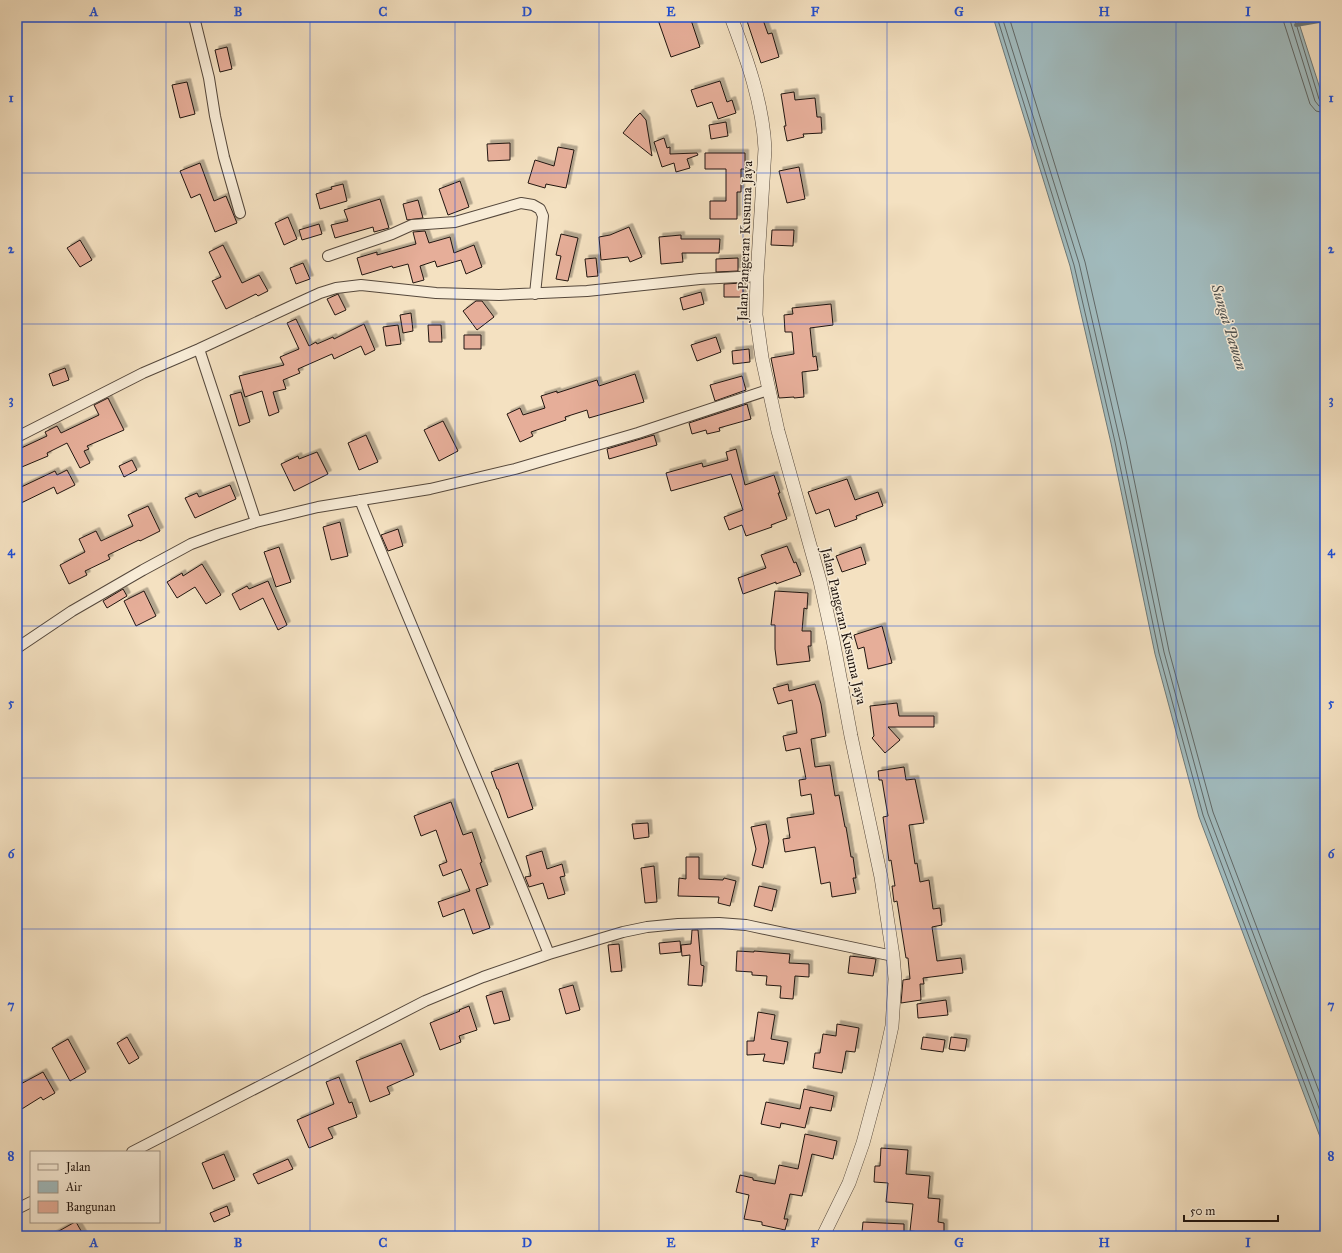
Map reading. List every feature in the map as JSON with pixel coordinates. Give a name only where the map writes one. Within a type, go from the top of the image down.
[{"type":"street","points":[[194,17],[209,78],[224,157],[240,213]]},
{"type":"street","name":"Jalan Pangeran Kusuma Jaya","points":[[731,17],[752,79],[761,113],[764,132],[765,149],[756,315],[768,390],[820,581],[881,876],[895,979],[892,1026],[881,1076],[856,1166],[823,1236]]},
{"type":"street","points":[[328,256],[392,234],[412,225],[455,222],[521,203],[533,205],[540,209],[543,216],[535,294]]},
{"type":"street","points":[[17,437],[143,373],[320,293],[348,286],[361,285],[409,291],[463,294],[535,294],[587,291],[700,279],[758,276]]},
{"type":"street","points":[[200,348],[256,522]]},
{"type":"street","points":[[17,648],[72,611],[143,570],[191,544],[218,534],[256,522],[318,507],[430,489],[515,469],[638,434],[768,390]]},
{"type":"street","points":[[360,500],[549,954]]},
{"type":"street","points":[[134,1151],[425,1001],[484,977],[549,954],[617,934],[647,927],[678,924],[746,924],[893,956]]},
{"type":"street","points":[[17,1209],[30,1202]]},
{"type":"water","name":"Sungai Pawan","points":[[993,17],[1297,17],[1325,104],[1325,1150],[1199,817],[1155,654],[1111,443],[1070,266]]},
{"type":"building","points":[[657,17],[690,17],[700,47],[671,57]]},
{"type":"building","points":[[762,17],[768,34],[772,33],[779,57],[761,63],[747,21]]},
{"type":"building","points":[[227,47],[232,69],[220,72],[215,50]]},
{"type":"building","points":[[720,81],[727,102],[732,100],[736,113],[718,119],[712,102],[697,107],[691,90]]},
{"type":"building","points":[[187,82],[195,114],[180,118],[172,85]]},
{"type":"building","points":[[794,92],[795,100],[815,98],[817,117],[821,117],[822,133],[803,134],[804,137],[787,141],[781,94]]},
{"type":"building","points":[[640,113],[646,120],[652,156],[623,133]]},
{"type":"building","points":[[726,122],[728,136],[711,139],[709,125]]},
{"type":"building","points":[[664,138],[667,148],[670,147],[670,154],[697,153],[698,155],[687,159],[690,168],[676,172],[674,163],[662,167],[654,142]]},
{"type":"building","points":[[510,143],[510,160],[488,161],[487,144]]},
{"type":"building","points":[[558,147],[574,150],[566,188],[546,184],[545,188],[528,183],[535,160],[554,166]]},
{"type":"building","points":[[705,153],[745,153],[745,169],[741,169],[741,192],[737,192],[737,219],[710,219],[710,201],[726,201],[726,169],[705,169]]},
{"type":"building","points":[[200,163],[214,201],[226,196],[237,223],[215,232],[200,194],[191,198],[180,171]]},
{"type":"building","points":[[799,167],[805,199],[787,203],[779,171]]},
{"type":"building","points":[[460,181],[469,207],[448,215],[439,189]]},
{"type":"building","points":[[343,184],[347,201],[320,209],[316,194],[332,189],[331,187]]},
{"type":"building","points":[[380,199],[389,228],[374,232],[373,227],[335,238],[331,225],[348,221],[344,210]]},
{"type":"building","points":[[418,200],[423,218],[407,220],[403,204]]},
{"type":"building","points":[[288,217],[297,239],[284,245],[275,223]]},
{"type":"building","points":[[319,224],[322,234],[302,240],[299,230]]},
{"type":"building","points":[[629,227],[642,257],[630,262],[628,257],[601,260],[599,237],[610,235]]},
{"type":"building","points":[[772,230],[794,230],[793,246],[771,245]]},
{"type":"building","points":[[425,231],[429,243],[450,237],[454,253],[474,245],[482,267],[466,274],[461,260],[437,267],[435,261],[420,266],[424,280],[413,283],[408,264],[393,268],[392,266],[362,275],[357,258],[377,252],[377,255],[416,244],[413,232]]},
{"type":"building","points":[[561,234],[578,238],[568,281],[556,279],[561,256],[556,255]]},
{"type":"building","points":[[681,235],[681,239],[720,239],[719,253],[682,253],[683,262],[661,264],[659,237]]},
{"type":"building","points":[[80,240],[92,260],[80,267],[67,248]]},
{"type":"building","points":[[223,245],[242,283],[259,275],[268,291],[258,296],[256,294],[226,309],[212,281],[221,277],[209,252]]},
{"type":"building","points":[[596,258],[598,276],[587,277],[585,259]]},
{"type":"building","points":[[738,258],[738,271],[716,272],[716,259]]},
{"type":"building","points":[[303,263],[310,279],[296,284],[290,268]]},
{"type":"building","points":[[743,283],[743,297],[724,297],[724,284]]},
{"type":"building","points":[[701,292],[704,304],[683,310],[680,298]]},
{"type":"building","points":[[338,294],[346,310],[335,315],[327,299]]},
{"type":"building","points":[[476,301],[482,301],[494,317],[477,330],[463,311]]},
{"type":"building","points":[[831,304],[833,325],[810,328],[813,357],[816,356],[818,370],[802,372],[804,397],[779,398],[771,358],[794,354],[792,332],[785,332],[784,315],[793,314],[792,308]]},
{"type":"building","points":[[411,313],[413,331],[403,333],[400,315]]},
{"type":"building","points":[[296,319],[309,346],[316,342],[317,344],[333,337],[334,339],[364,324],[375,350],[365,355],[361,346],[334,359],[332,354],[298,369],[300,373],[283,380],[286,389],[273,392],[279,412],[269,416],[262,391],[245,397],[239,376],[284,365],[280,357],[299,349],[287,323]]},
{"type":"building","points":[[398,325],[401,344],[386,346],[383,327]]},
{"type":"building","points":[[428,325],[441,325],[442,342],[429,342]]},
{"type":"building","points":[[464,335],[481,335],[481,349],[464,349]]},
{"type":"building","points":[[716,337],[721,352],[697,361],[691,345]]},
{"type":"building","points":[[749,349],[750,362],[733,364],[732,351]]},
{"type":"building","points":[[65,368],[69,380],[53,386],[49,374]]},
{"type":"building","points":[[635,374],[644,402],[589,418],[587,410],[565,417],[566,420],[531,432],[533,436],[520,442],[507,414],[520,408],[523,415],[545,408],[541,396],[557,391],[557,393],[597,380],[599,386]]},
{"type":"building","points":[[742,376],[746,390],[715,401],[710,385]]},
{"type":"building","points":[[241,392],[250,422],[239,426],[230,395]]},
{"type":"building","points":[[108,398],[124,430],[87,446],[89,449],[84,451],[90,463],[80,468],[67,443],[47,453],[48,456],[17,469],[17,450],[47,436],[45,432],[57,426],[61,433],[99,415],[94,405]]},
{"type":"building","points":[[747,404],[751,419],[719,428],[720,431],[707,434],[706,430],[692,434],[689,423]]},
{"type":"building","points":[[443,421],[458,451],[439,461],[424,430]]},
{"type":"building","points":[[366,435],[378,462],[359,470],[348,443]]},
{"type":"building","points":[[654,435],[657,445],[609,459],[607,449]]},
{"type":"building","points":[[736,449],[745,485],[774,475],[780,493],[778,493],[787,519],[771,525],[772,527],[746,536],[742,525],[729,530],[724,517],[743,510],[731,474],[671,491],[666,473],[702,463],[703,467],[728,460],[726,452]]},
{"type":"building","points":[[317,452],[328,474],[294,491],[281,464],[298,456],[299,459]]},
{"type":"building","points":[[132,460],[137,470],[124,477],[119,466]]},
{"type":"building","points":[[67,470],[75,485],[57,494],[54,487],[17,505],[17,489],[55,471],[57,475]]},
{"type":"building","points":[[847,479],[855,500],[878,492],[883,506],[856,516],[857,519],[835,527],[829,509],[816,514],[808,492]]},
{"type":"building","points":[[230,485],[236,499],[195,518],[185,498],[197,493],[199,497]]},
{"type":"building","points":[[148,506],[160,531],[108,555],[110,559],[85,571],[87,575],[69,584],[60,565],[85,552],[79,539],[96,531],[101,541],[133,526],[128,515]]},
{"type":"building","points":[[340,522],[348,556],[331,560],[323,527]]},
{"type":"building","points":[[398,529],[403,546],[388,551],[381,535]]},
{"type":"building","points":[[787,546],[801,575],[743,594],[738,578],[766,568],[761,555]]},
{"type":"building","points":[[279,547],[291,582],[276,587],[264,552]]},
{"type":"building","points":[[861,547],[866,564],[842,572],[836,556]]},
{"type":"building","points":[[202,564],[221,595],[206,604],[195,587],[177,598],[167,582],[182,573],[183,576]]},
{"type":"building","points":[[268,581],[287,625],[278,630],[263,598],[240,610],[232,594],[247,586],[249,589]]},
{"type":"building","points":[[123,589],[127,596],[107,608],[103,601]]},
{"type":"building","points":[[144,591],[156,616],[136,626],[124,601]]},
{"type":"building","points":[[775,591],[808,593],[807,609],[804,608],[802,631],[811,631],[811,646],[808,646],[810,661],[777,665],[775,625],[771,625]]},
{"type":"building","points":[[882,626],[892,663],[868,669],[864,647],[858,649],[854,635]]},
{"type":"building","points":[[788,684],[789,691],[815,684],[821,704],[826,736],[811,739],[815,767],[830,765],[835,796],[839,795],[851,857],[853,857],[856,878],[853,878],[856,893],[832,897],[830,882],[821,884],[815,847],[785,852],[783,839],[790,838],[787,818],[814,814],[811,794],[801,796],[799,780],[806,779],[800,748],[786,751],[783,736],[797,733],[792,700],[778,704],[773,688]]},
{"type":"building","points":[[897,703],[899,716],[934,716],[934,727],[888,727],[900,740],[885,753],[872,738],[874,736],[870,706]]},
{"type":"building","points":[[518,763],[533,809],[508,818],[491,772]]},
{"type":"building","points":[[904,767],[906,780],[915,779],[924,823],[909,825],[915,864],[917,863],[920,882],[929,880],[933,909],[940,908],[942,925],[932,927],[937,961],[961,958],[963,973],[923,978],[924,984],[920,984],[921,1000],[901,1003],[903,980],[910,979],[908,958],[906,958],[897,901],[894,902],[892,886],[895,886],[891,860],[889,861],[883,817],[888,816],[882,780],[879,780],[878,771]]},
{"type":"building","points":[[451,802],[463,835],[472,832],[482,862],[480,863],[488,885],[476,889],[490,928],[473,934],[464,909],[443,917],[438,902],[470,891],[461,869],[443,876],[439,865],[447,862],[436,830],[421,836],[414,816]]},
{"type":"building","points":[[648,823],[649,837],[634,839],[632,824]]},
{"type":"building","points":[[766,824],[769,841],[763,868],[752,865],[756,849],[751,827]]},
{"type":"building","points":[[542,851],[547,869],[562,864],[565,876],[560,877],[565,894],[548,899],[543,883],[529,887],[525,877],[531,876],[526,856]]},
{"type":"building","points":[[686,857],[699,857],[699,879],[723,880],[724,878],[736,881],[730,906],[718,903],[719,897],[678,896],[679,878],[686,879]]},
{"type":"building","points":[[654,866],[657,902],[645,903],[641,868]]},
{"type":"building","points":[[759,886],[777,890],[772,911],[754,906]]},
{"type":"building","points":[[692,930],[698,930],[701,965],[704,966],[702,986],[688,985],[690,955],[682,956],[681,945],[691,944]]},
{"type":"building","points":[[680,941],[681,952],[660,954],[659,943]]},
{"type":"building","points":[[619,944],[622,971],[611,972],[608,945]]},
{"type":"building","points":[[737,951],[790,954],[789,963],[809,964],[809,977],[795,976],[793,999],[780,998],[781,986],[766,985],[767,976],[752,975],[752,972],[736,971]]},
{"type":"building","points":[[850,956],[876,959],[873,976],[848,973]]},
{"type":"building","points":[[573,985],[580,1010],[566,1014],[559,989]]},
{"type":"building","points":[[502,991],[510,1020],[494,1024],[486,996]]},
{"type":"building","points":[[946,1000],[948,1015],[918,1018],[917,1004]]},
{"type":"building","points":[[469,1006],[477,1030],[459,1036],[461,1042],[440,1050],[430,1023]]},
{"type":"building","points":[[758,1012],[775,1015],[771,1039],[788,1042],[784,1064],[763,1061],[765,1054],[747,1055],[747,1041],[754,1041]]},
{"type":"building","points":[[837,1024],[859,1028],[855,1052],[846,1051],[842,1073],[813,1068],[815,1053],[820,1053],[823,1034],[836,1036]]},
{"type":"building","points":[[127,1037],[139,1058],[129,1064],[117,1043]]},
{"type":"building","points":[[923,1037],[945,1040],[943,1052],[921,1049]]},
{"type":"building","points":[[951,1037],[967,1039],[965,1051],[949,1049]]},
{"type":"building","points":[[68,1039],[86,1072],[70,1081],[52,1048]]},
{"type":"building","points":[[401,1043],[414,1075],[387,1087],[390,1094],[370,1102],[356,1061]]},
{"type":"building","points":[[43,1072],[55,1093],[43,1100],[41,1097],[17,1112],[17,1086]]},
{"type":"building","points":[[339,1077],[349,1103],[352,1102],[357,1117],[328,1128],[333,1138],[309,1148],[297,1120],[334,1104],[326,1082]]},
{"type":"building","points":[[804,1089],[834,1096],[831,1111],[810,1107],[805,1128],[781,1123],[780,1128],[761,1124],[766,1102],[800,1109]]},
{"type":"building","points":[[805,1134],[837,1141],[833,1159],[812,1154],[802,1196],[790,1194],[784,1219],[788,1219],[785,1230],[762,1225],[762,1222],[744,1219],[749,1195],[736,1192],[740,1175],[753,1178],[753,1180],[775,1184],[779,1165],[798,1169]]},
{"type":"building","points":[[881,1148],[908,1150],[906,1174],[930,1176],[928,1198],[940,1199],[938,1222],[944,1223],[944,1234],[910,1231],[913,1204],[886,1202],[888,1183],[874,1182],[875,1166],[880,1166]]},
{"type":"building","points":[[224,1154],[235,1180],[213,1189],[202,1163]]},
{"type":"building","points":[[288,1159],[293,1169],[258,1184],[253,1174]]},
{"type":"building","points":[[227,1206],[230,1215],[214,1222],[210,1213]]},
{"type":"building","points":[[863,1222],[904,1224],[904,1236],[887,1236],[887,1234],[862,1232]]},
{"type":"building","points":[[73,1223],[77,1223],[84,1236],[50,1236]]},
{"type":"waterway","points":[[1296,25],[1325,20]]}]
